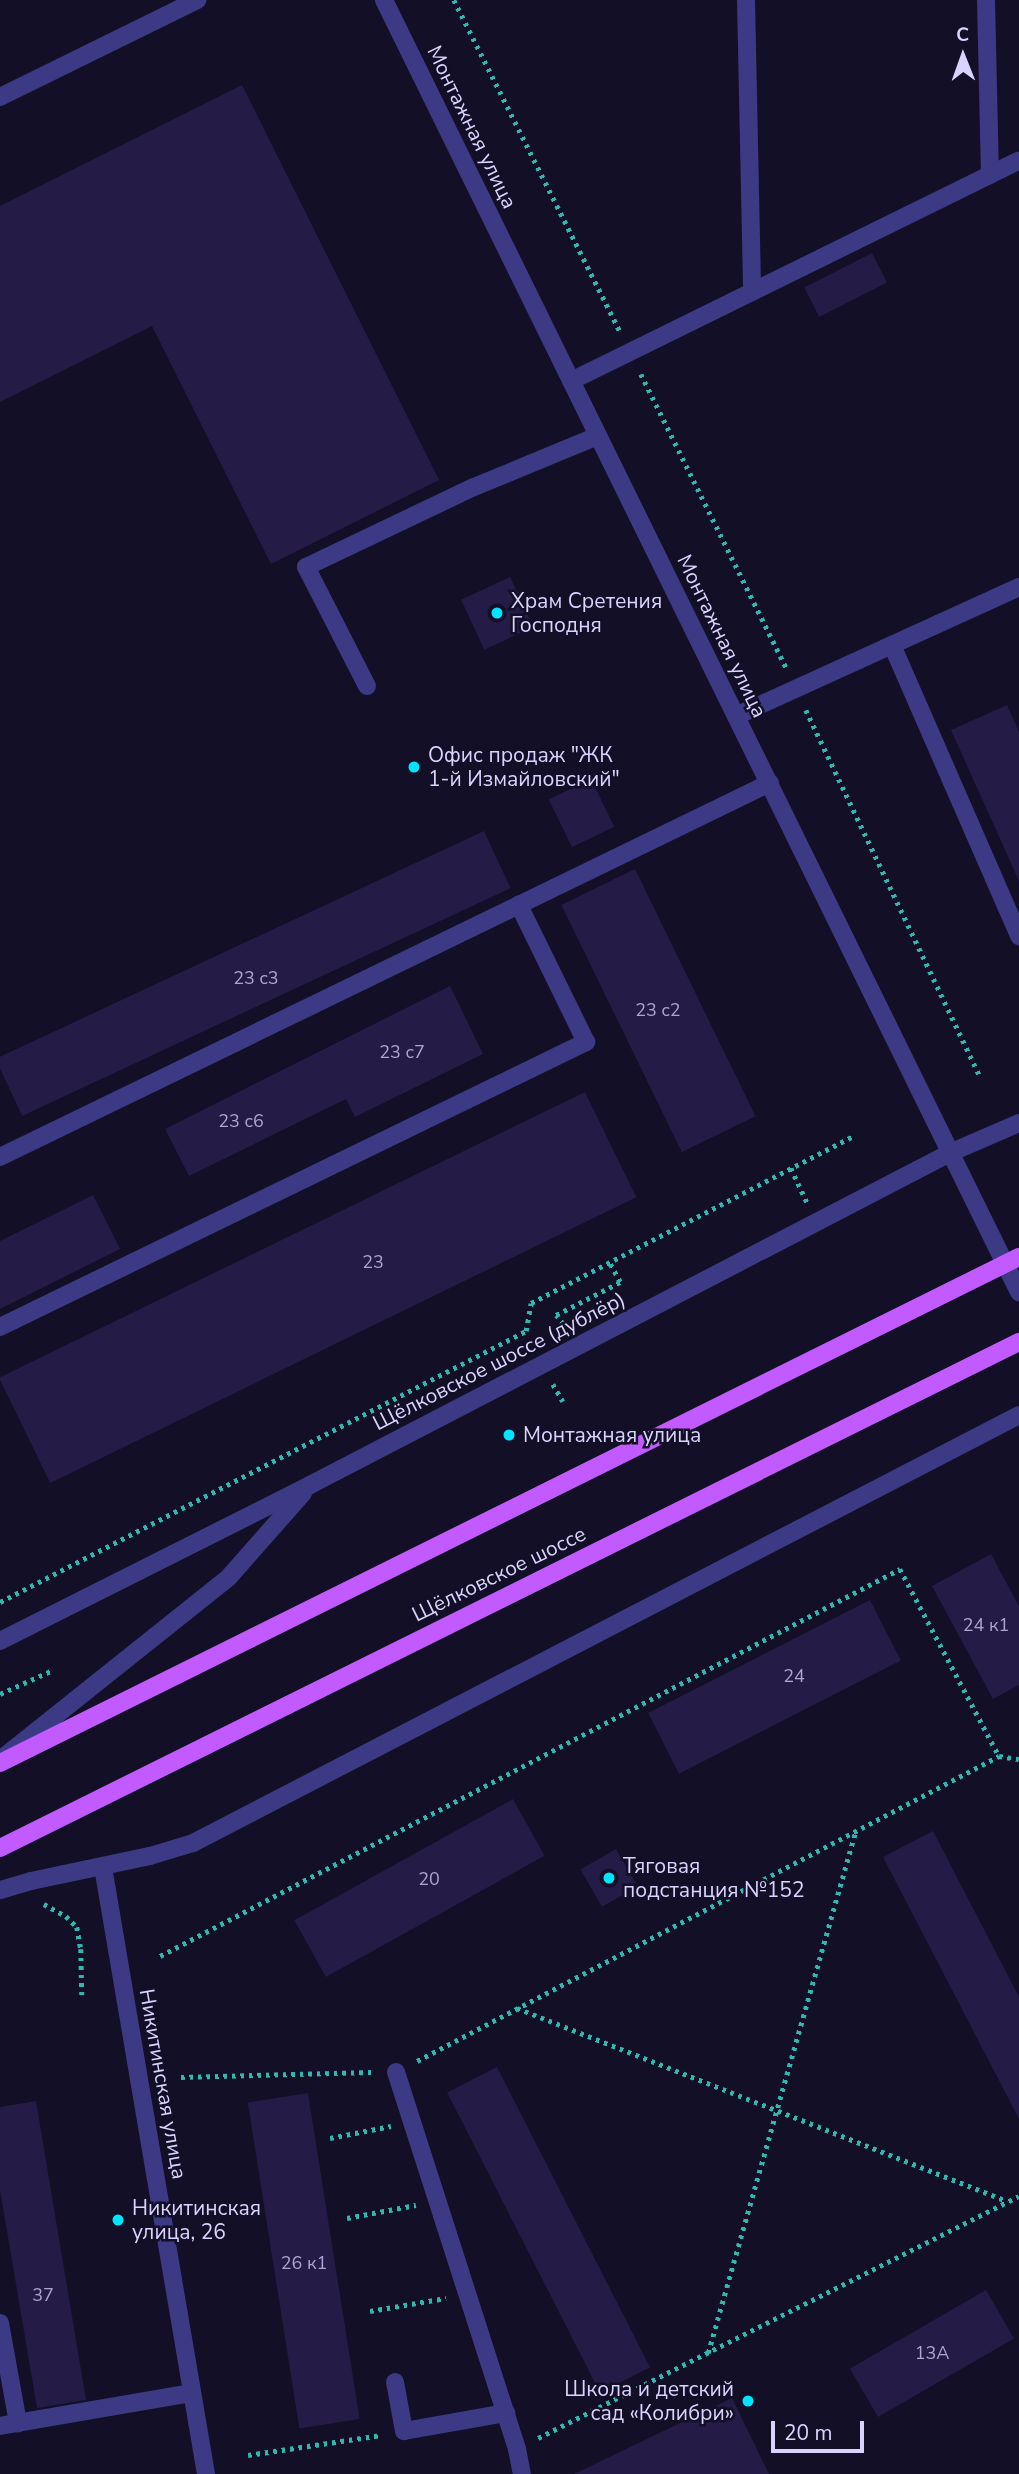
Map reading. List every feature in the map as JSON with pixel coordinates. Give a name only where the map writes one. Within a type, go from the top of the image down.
[{"type":"main road","points":[[0,1761],[1012,1261]]},
{"type":"main road","name":"Щёлковское шоссе","points":[[0,1848],[1019,1342]]},
{"type":"street","points":[[0,97],[197,0]]},
{"type":"street","name":"Монтажная улица","points":[[384,0],[951,1152],[1012,1261],[1019,1292]]},
{"type":"street","points":[[746,0],[752,292]]},
{"type":"street","points":[[986,0],[990,176]]},
{"type":"street","points":[[571,381],[1019,161]]},
{"type":"street","points":[[367,686],[306,567],[474,487],[598,436]]},
{"type":"street","points":[[736,716],[892,645],[1018,592]]},
{"type":"street","points":[[892,645],[1019,936]]},
{"type":"street","points":[[0,1157],[770,783]]},
{"type":"street","points":[[0,1327],[586,1042],[519,905]]},
{"type":"street","name":"Щёлковское шоссе (дублёр)","points":[[0,1641],[310,1485],[951,1152],[1019,1123]]},
{"type":"street","points":[[0,1890],[194,1843],[1019,1415]]},
{"type":"street","points":[[0,1761],[229,1577],[310,1485]]},
{"type":"street","name":"Никитинская улица","points":[[103,1867],[206,2474]]},
{"type":"street","points":[[396,2072],[506,2413],[522,2474]]},
{"type":"street","points":[[0,2323],[9,2425],[192,2393]]},
{"type":"street","points":[[395,2382],[404,2431],[506,2413]]},
{"type":"path","points":[[454,0],[631,352]]},
{"type":"path","points":[[0,1602],[526,1331],[531,1304],[853,1136]]},
{"type":"path","points":[[791,1168],[808,1201],[801,1205]]},
{"type":"path","points":[[574,1319],[562,1325],[556,1315],[620,1282],[609,1262]]},
{"type":"path","points":[[160,1956],[900,1569],[999,1756]]},
{"type":"path","points":[[0,1695],[53,1670]]},
{"type":"path","points":[[181,2077],[396,2072],[999,1756],[1019,1759]]},
{"type":"path","points":[[708,2353],[855,1832]]},
{"type":"path","points":[[33,1905],[43,1904],[66,1916],[77,1927],[81,1949],[82,1996]]},
{"type":"path","points":[[517,2008],[1008,2202]]},
{"type":"path","points":[[330,2138],[412,2121]]},
{"type":"path","points":[[517,2449],[1019,2196]]},
{"type":"path","points":[[347,2218],[438,2202]]},
{"type":"path","points":[[370,2311],[468,2294]]},
{"type":"path","points":[[248,2455],[404,2431]]},
{"type":"building","points":[[242,85],[439,480],[271,564],[152,326],[0,402],[0,206]]},
{"type":"building","points":[[872,253],[887,282],[819,317],[804,288]]},
{"type":"building","name":"Храм Сретения Господня","points":[[510,577],[533,627],[484,650],[461,600]]},
{"type":"building","points":[[1007,705],[1019,732],[1019,881],[951,730]]},
{"type":"building","points":[[591,779],[614,827],[572,847],[549,800]]},
{"type":"building","points":[[484,831],[511,888],[22,1116],[0,1068],[0,1057]]},
{"type":"building","points":[[635,869],[756,1116],[682,1152],[561,905]]},
{"type":"building","points":[[450,986],[483,1054],[355,1117],[346,1099],[189,1176],[165,1129]]},
{"type":"building","points":[[585,1092],[636,1197],[50,1483],[0,1377]]},
{"type":"building","points":[[93,1195],[120,1249],[0,1309],[0,1241]]},
{"type":"building","points":[[991,1554],[1019,1606],[1019,1685],[993,1699],[932,1586]]},
{"type":"building","points":[[870,1600],[901,1661],[679,1774],[648,1713]]},
{"type":"building","points":[[513,1799],[545,1856],[326,1977],[294,1920]]},
{"type":"building","points":[[933,1831],[1019,1997],[1019,2119],[883,1857]]},
{"type":"building","name":"Тяговая подстанция №152","points":[[616,1849],[638,1886],[602,1907],[580,1870]]},
{"type":"building","points":[[497,2067],[650,2367],[600,2393],[447,2092]]},
{"type":"building","points":[[308,2093],[360,2419],[299,2428],[248,2103]]},
{"type":"building","points":[[36,2101],[86,2400],[37,2408],[0,2190],[0,2107]]},
{"type":"building","points":[[986,2290],[1014,2338],[878,2417],[850,2368]]},
{"type":"building","points":[[732,2398],[769,2474],[574,2474]]},
{"type":"place","name":"Храм Сретения Господня","points":[[497,613]]},
{"type":"place","name":"Офис продаж \"ЖК 1-й Измайловский\"","points":[[414,767]]},
{"type":"place","name":"Монтажная улица","points":[[509,1435]]},
{"type":"place","name":"Тяговая подстанция №152","points":[[609,1878]]},
{"type":"place","name":"Никитинская улица, 26","points":[[118,2220]]},
{"type":"place","name":"Школа и детский сад «Колибри»","points":[[748,2401]]}]
